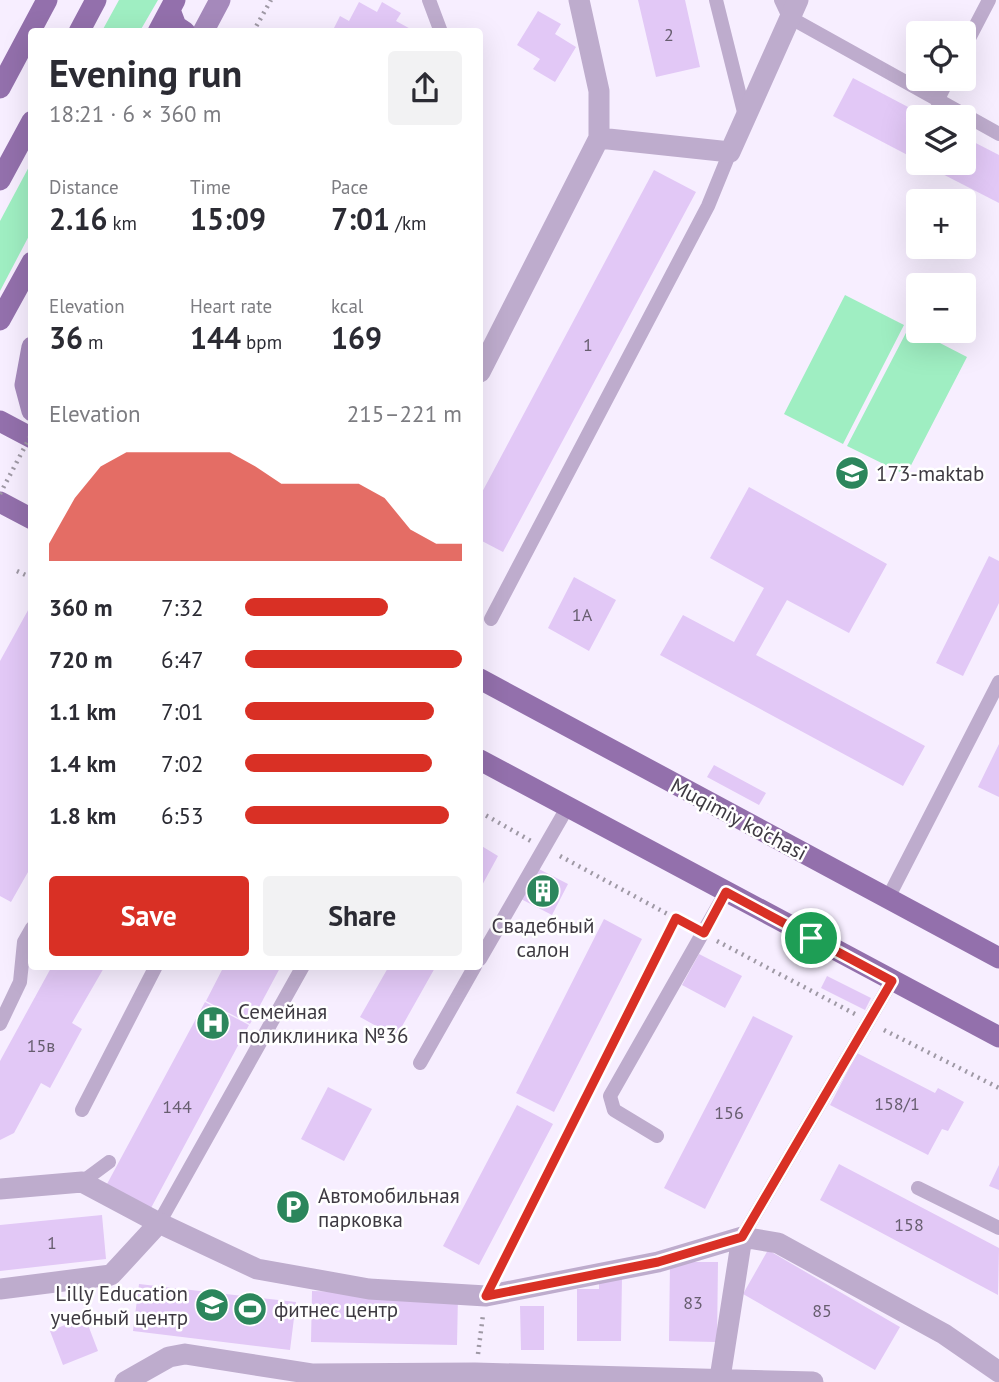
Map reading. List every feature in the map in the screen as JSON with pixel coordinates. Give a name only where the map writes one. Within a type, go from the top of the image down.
[{"type":"main road","points":[[32,28],[47,0]]},
{"type":"main road","points":[[81,28],[96,0]]},
{"type":"main road","points":[[172,5],[176,26],[184,28]]},
{"type":"main road","points":[[160,28],[172,5]]},
{"type":"main road","points":[[0,88],[28,36]]},
{"type":"main road","points":[[0,180],[28,128]]},
{"type":"main road","points":[[0,320],[28,269]]},
{"type":"main road","points":[[0,421],[28,434]]},
{"type":"main road","points":[[0,502],[28,517]]},
{"type":"main road","name":"Muqimiy ko'chasi","points":[[483,681],[999,958]]},
{"type":"main road","points":[[483,763],[999,1037]]},
{"type":"street","points":[[199,28],[220,0]]},
{"type":"street","points":[[483,366],[599,138],[599,91],[579,0]]},
{"type":"street","points":[[599,138],[730,152],[789,6]]},
{"type":"street","points":[[28,368],[25,384],[28,396]]},
{"type":"street","points":[[0,509],[28,518]]},
{"type":"street","points":[[0,1189],[82,1182],[159,1223],[257,1269],[369,1289],[486,1296],[658,1262],[742,1237],[778,1243],[944,1334],[999,1372]]},
{"type":"street","points":[[0,1289],[111,1275],[159,1223]]},
{"type":"street","points":[[720,1378],[742,1237]]},
{"type":"street","points":[[125,1382],[169,1357],[185,1354],[313,1374],[420,1378],[475,1373],[813,1382]]},
{"type":"lane","points":[[429,0],[440,28]]},
{"type":"lane","points":[[716,0],[745,116]]},
{"type":"lane","points":[[976,25],[989,0]]},
{"type":"lane","points":[[789,6],[937,101],[999,134]]},
{"type":"lane","points":[[937,101],[942,91]]},
{"type":"lane","points":[[491,619],[708,206],[730,152]]},
{"type":"lane","points":[[888,898],[999,682]]},
{"type":"lane","points":[[483,954],[567,807]]},
{"type":"lane","points":[[657,1136],[614,1110],[610,1096],[726,892]]},
{"type":"lane","points":[[0,1024],[20,982],[24,942],[28,935]]},
{"type":"lane","points":[[82,1110],[154,970]]},
{"type":"lane","points":[[159,1223],[301,970]]},
{"type":"lane","points":[[420,1063],[473,970]]},
{"type":"lane","points":[[742,1237],[892,981]]},
{"type":"lane","points":[[82,1182],[109,1162]]},
{"type":"lane","points":[[918,1188],[999,1228]]},
{"type":"path","points":[[255,28],[271,0]]},
{"type":"path","points":[[0,494],[28,443]]},
{"type":"path","points":[[17,571],[28,576]]},
{"type":"path","points":[[483,814],[869,1022],[999,1088]]},
{"type":"path","points":[[475,1373],[486,1296],[676,918]]},
{"type":"green space","points":[[119,0],[158,0],[142,28],[104,28]]},
{"type":"green space","points":[[28,169],[28,238],[0,291],[0,221]]},
{"type":"green space","points":[[845,295],[904,325],[843,444],[784,414]]},
{"type":"green space","points":[[906,333],[906,343],[940,343],[967,357],[906,475],[847,446]]},
{"type":"building","points":[[638,0],[685,0],[700,67],[656,77]]},
{"type":"building","points":[[359,2],[377,12],[382,2],[401,13],[396,21],[409,28],[334,28],[340,16],[349,21]]},
{"type":"building","points":[[538,11],[561,24],[555,34],[576,47],[555,82],[533,69],[540,59],[517,45]]},
{"type":"building","points":[[853,78],[906,106],[906,154],[833,116]]},
{"type":"building","points":[[976,143],[999,155],[999,203],[944,175],[976,175]]},
{"type":"building","points":[[654,170],[696,192],[503,552],[483,542],[483,490]]},
{"type":"building","points":[[749,487],[887,564],[849,633],[787,600],[756,655],[925,746],[903,786],[660,655],[683,615],[734,642],[764,588],[710,558]]},
{"type":"building","points":[[989,556],[999,561],[999,603],[963,676],[936,663]]},
{"type":"building","points":[[574,577],[616,600],[589,651],[548,628]]},
{"type":"building","points":[[28,610],[28,872],[11,902],[0,896],[0,661]]},
{"type":"building","points":[[999,744],[999,797],[978,787]]},
{"type":"building","points":[[714,765],[766,793],[759,805],[707,777]]},
{"type":"building","points":[[483,847],[498,856],[483,884]]},
{"type":"building","name":"Свадебный салон","points":[[535,867],[568,884],[552,915],[519,898]]},
{"type":"building","points":[[604,919],[642,939],[554,1112],[516,1093]]},
{"type":"building","points":[[699,954],[742,976],[725,1008],[682,985]]},
{"type":"building","points":[[50,970],[103,970],[72,1023],[82,1029],[50,1088],[41,1083],[14,1133],[0,1140],[0,1061]]},
{"type":"building","points":[[222,970],[279,970],[250,1024],[206,1001]]},
{"type":"building","points":[[387,970],[434,970],[396,1037],[360,1017]]},
{"type":"building","points":[[827,976],[871,998],[865,1010],[821,988]]},
{"type":"building","points":[[205,1002],[249,1025],[151,1208],[107,1184]]},
{"type":"building","points":[[753,1016],[793,1036],[705,1209],[664,1188]]},
{"type":"building","points":[[857,1053],[935,1093],[938,1088],[964,1102],[948,1131],[942,1129],[928,1155],[830,1105]]},
{"type":"building","points":[[328,1087],[372,1109],[344,1161],[301,1139]]},
{"type":"building","points":[[517,1105],[553,1124],[479,1265],[443,1246]]},
{"type":"building","points":[[839,1164],[999,1248],[998,1295],[820,1200]]},
{"type":"building","points":[[999,1165],[999,1190],[989,1186]]},
{"type":"building","points":[[102,1215],[106,1259],[0,1271],[0,1225]]},
{"type":"building","points":[[768,1250],[900,1327],[875,1370],[743,1294]]},
{"type":"building","points":[[670,1262],[718,1262],[717,1342],[669,1341]]},
{"type":"building","points":[[599,1276],[622,1276],[621,1341],[577,1341],[577,1289],[599,1289]]},
{"type":"building","points":[[139,1284],[296,1302],[290,1350],[133,1331]]},
{"type":"building","points":[[312,1291],[458,1295],[457,1345],[311,1342]]},
{"type":"building","points":[[520,1306],[544,1306],[544,1350],[521,1350]]},
{"type":"building","points":[[85,1317],[98,1351],[63,1365],[50,1331]]},
{"type":"place","name":"173-maktab","points":[[852,473]]},
{"type":"place","name":"Свадебный салон","points":[[543,891]]},
{"type":"place","name":"Семейная поликлиника №36","points":[[213,1023]]},
{"type":"place","name":"Автомобильная парковка","points":[[293,1207]]},
{"type":"place","name":"Lilly Education учебный центр","points":[[212,1305]]},
{"type":"place","name":"фитнес центр","points":[[250,1309]]},
{"type":"route","points":[[726,892],[811,938],[892,981],[742,1237],[658,1262],[534,1289],[486,1296],[676,918],[704,933],[726,892]]}]
